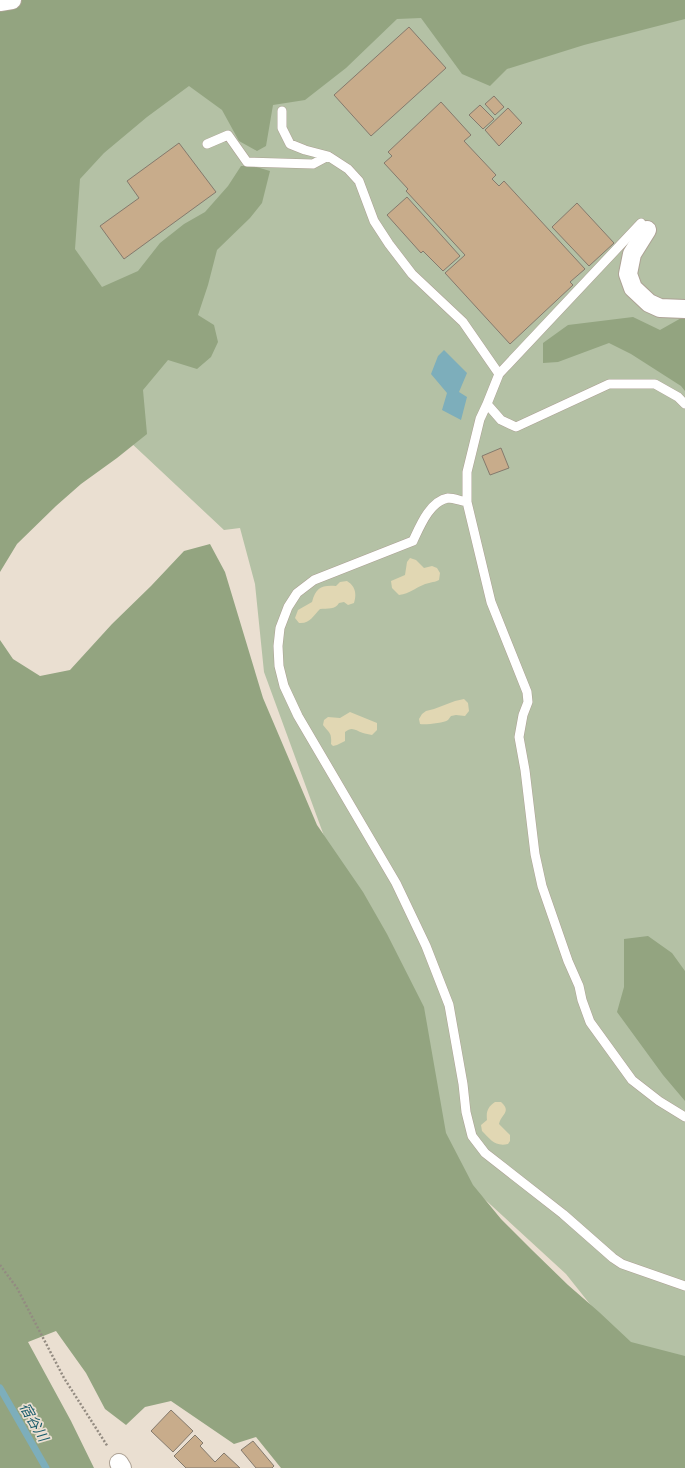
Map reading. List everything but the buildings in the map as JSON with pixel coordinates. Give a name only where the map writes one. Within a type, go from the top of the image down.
[{"type":"street","points":[[0,2],[12,0]]},
{"type":"street","points":[[644,226],[632,254],[628,274],[633,288],[649,303],[660,308],[685,309]]},
{"type":"lane","points":[[282,111],[282,128],[290,144],[305,150],[328,156],[348,169],[359,181],[374,221],[389,244],[412,274],[463,322],[499,374]]},
{"type":"lane","points":[[207,144],[228,135],[247,162],[313,164],[328,156]]},
{"type":"lane","points":[[644,226],[499,374],[488,404],[480,418],[467,472],[467,502],[491,602],[527,692],[528,702],[522,715],[519,737],[525,770],[535,854],[542,886],[568,961],[579,986],[582,1000],[590,1022],[632,1080],[659,1101],[685,1117]]},
{"type":"lane","points":[[488,404],[501,420],[516,427],[609,384],[655,384],[678,397],[685,404]]},
{"type":"lane","points":[[467,502],[450,498],[439,501],[428,513],[413,541],[314,580],[297,593],[288,607],[280,628],[278,646],[279,666],[284,686],[298,716],[396,883],[426,946],[448,1005],[463,1084],[466,1112],[472,1136],[485,1153],[563,1214],[613,1258],[622,1264],[685,1286]]},
{"type":"path","points":[[0,1265],[17,1288],[64,1378],[121,1465]]},
{"type":"green space","points":[[0,0],[685,0],[685,1468],[632,1357],[566,1274],[443,1161],[264,672],[255,584],[240,528],[224,530],[129,441]]},
{"type":"green space","points":[[0,0],[685,0],[685,19],[584,45],[507,69],[490,86],[462,74],[421,18],[397,19],[346,68],[305,100],[273,105],[266,146],[257,151],[239,141],[222,110],[189,86],[147,117],[104,153],[80,179],[75,249],[102,287],[138,271],[160,243],[184,224],[205,212],[228,186],[241,166],[253,166],[270,171],[262,203],[250,218],[217,250],[198,315],[214,325],[218,342],[211,357],[197,369],[168,360],[143,390],[147,434],[81,484],[56,506],[17,544],[0,572]]},
{"type":"green space","points":[[633,317],[660,330],[683,317],[685,318],[685,391],[681,386],[631,354],[609,343],[558,362],[543,363],[543,343],[568,325]]},
{"type":"green space","points":[[210,544],[225,572],[263,698],[317,825],[363,892],[387,934],[424,1007],[446,1133],[473,1185],[501,1219],[568,1285],[631,1342],[685,1356],[685,1468],[281,1468],[256,1437],[234,1444],[171,1401],[145,1407],[126,1425],[105,1409],[86,1373],[56,1331],[28,1342],[71,1421],[94,1468],[0,1468],[0,640],[13,659],[40,676],[70,670],[112,624],[184,551]]},
{"type":"green space","points":[[648,936],[672,953],[685,971],[685,1101],[663,1075],[617,1012],[624,987],[624,939]]},
{"type":"sand","points":[[410,558],[416,560],[424,568],[432,566],[437,568],[440,573],[439,580],[399,595],[392,588],[391,581],[405,575],[407,562]]},
{"type":"sand","points":[[347,581],[355,590],[354,603],[348,605],[344,602],[339,603],[333,608],[320,609],[311,619],[303,623],[299,623],[295,618],[298,610],[312,602],[315,593],[320,588],[336,586],[340,582]]},
{"type":"sand","points":[[464,699],[468,703],[469,711],[465,716],[456,715],[451,716],[448,720],[443,722],[420,724],[419,719],[426,711]]},
{"type":"sand","points":[[350,712],[377,723],[377,730],[372,735],[350,729],[345,732],[345,741],[333,746],[331,744],[330,733],[323,725],[324,720],[328,717],[340,718]]},
{"type":"sand","points":[[495,1102],[501,1102],[506,1108],[506,1111],[499,1124],[510,1135],[510,1141],[508,1144],[503,1145],[496,1143],[482,1131],[481,1125],[487,1120],[488,1110]]},
{"type":"water","points":[[444,350],[467,373],[459,392],[467,397],[461,420],[442,410],[447,393],[431,374],[438,356]]},
{"type":"waterway","name":"宿谷川","points":[[0,1388],[46,1468]]}]
